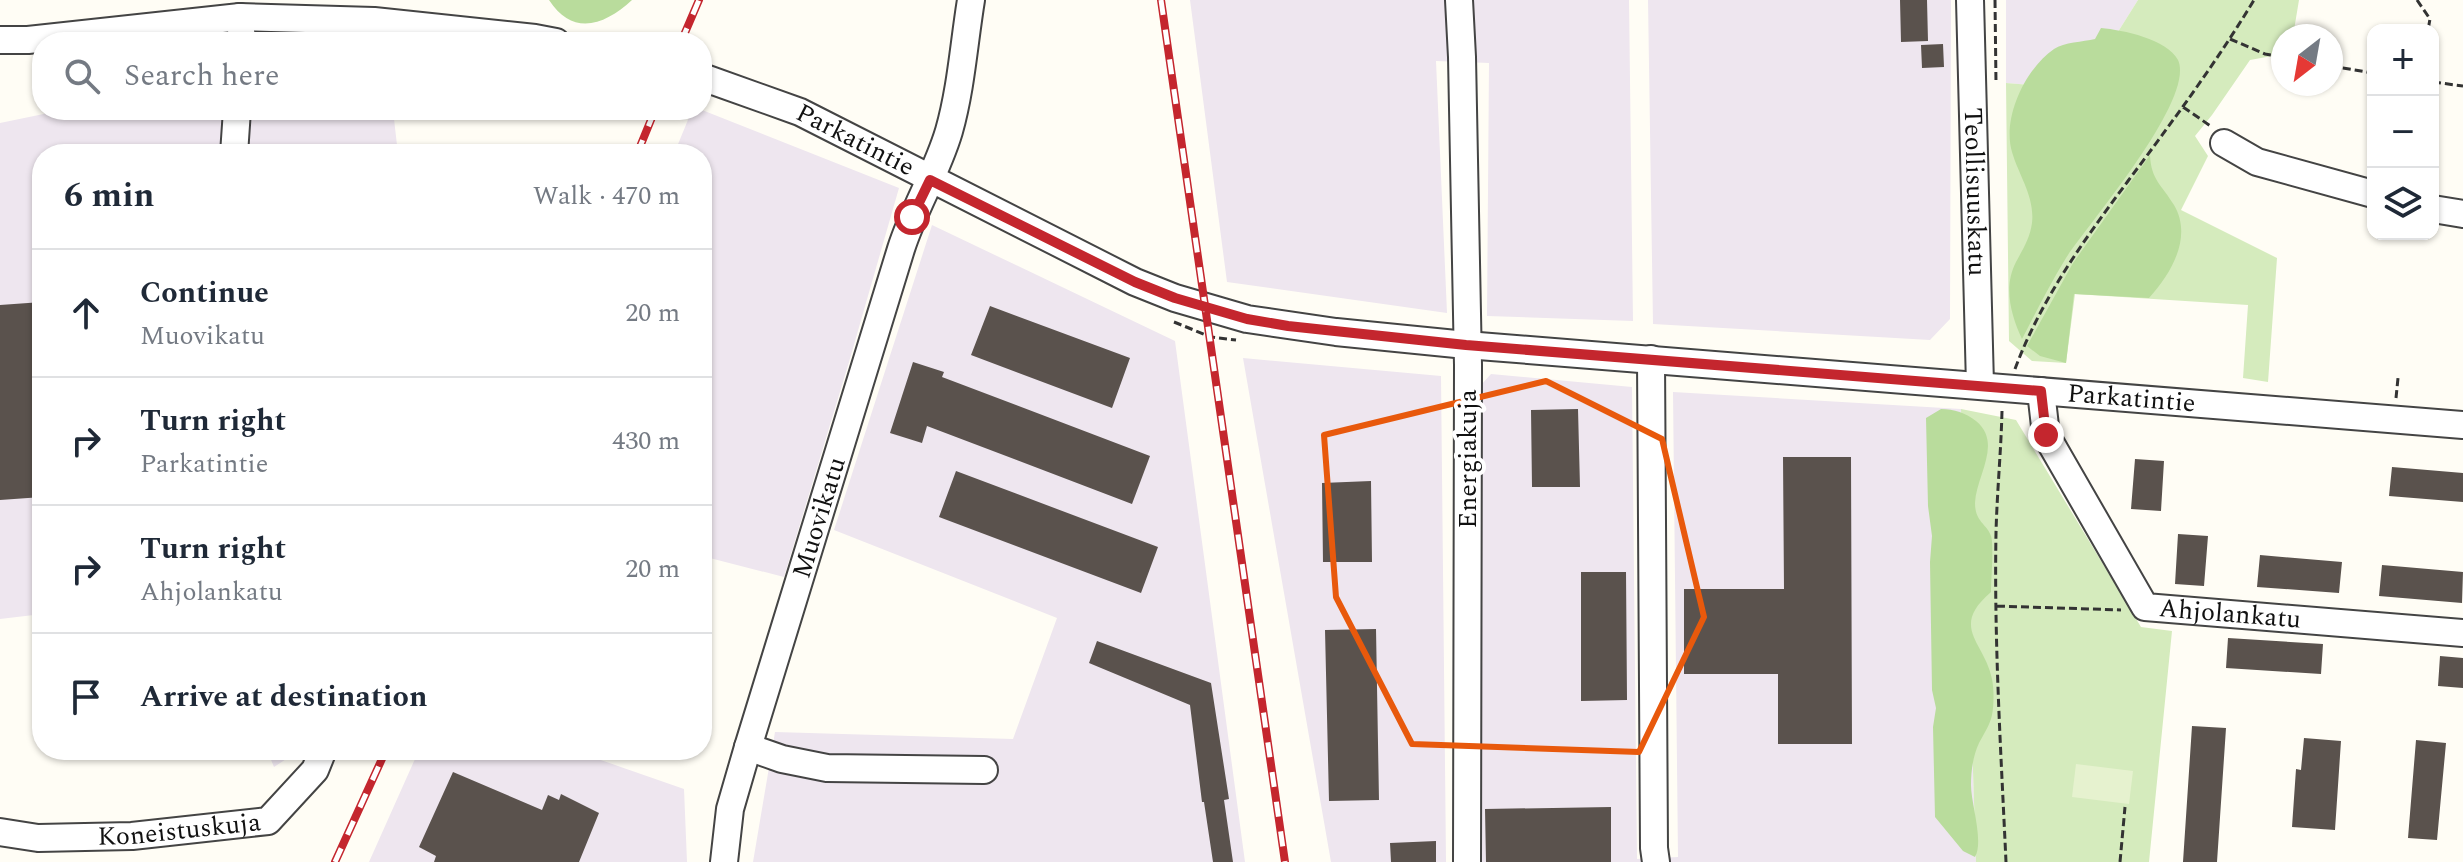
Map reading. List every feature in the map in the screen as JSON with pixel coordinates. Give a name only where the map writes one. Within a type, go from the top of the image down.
[{"type":"street","name":"Muovikatu","points":[[724,862],[730,809],[748,747],[902,247],[949,131],[971,0]]},
{"type":"street","name":"Energiakuja","points":[[1459,0],[1468,365],[1467,862]]},
{"type":"street","name":"Teollisuuskatu","points":[[1970,0],[1980,385]]},
{"type":"street","points":[[198,32],[374,21],[478,32]]},
{"type":"street","points":[[0,40],[32,40]]},
{"type":"street","name":"Parkatintie","points":[[712,81],[800,112],[1096,265],[1175,298],[1247,319],[1466,345],[2463,425]]},
{"type":"street","points":[[235,144],[236,120]]},
{"type":"street","points":[[2224,143],[2257,162],[2367,192]]},
{"type":"street","points":[[2439,210],[2463,214]]},
{"type":"street","points":[[1651,359],[1656,862]]},
{"type":"street","name":"Ahjolankatu","points":[[2041,391],[2046,435],[2145,607],[2463,633]]},
{"type":"street","points":[[748,747],[782,759],[827,768],[984,770]]},
{"type":"street","name":"Koneistuskuja","points":[[0,832],[38,838],[132,836],[268,821],[315,770],[319,760]]},
{"type":"path","points":[[2014,371],[2029,332],[2075,254],[2183,107],[2254,0]]},
{"type":"path","points":[[2417,0],[2430,19],[2429,24]]},
{"type":"path","points":[[2230,39],[2271,55]]},
{"type":"path","points":[[2343,68],[2367,72]]},
{"type":"path","points":[[2439,83],[2463,86]]},
{"type":"path","points":[[2183,107],[2212,127],[2224,143]]},
{"type":"path","points":[[2395,401],[2398,378]]},
{"type":"path","points":[[2003,403],[1996,533],[2000,751],[2006,862]]},
{"type":"path","points":[[1997,606],[2113,611],[2145,607]]},
{"type":"path","points":[[2120,862],[2125,807]]},
{"type":"highlighted area","points":[[1546,381],[1662,439],[1704,617],[1639,752],[1412,744],[1336,597],[1324,435]]},
{"type":"shaded area","points":[[1190,0],[1629,0],[1633,321],[1487,316],[1489,63],[1436,61],[1447,313],[1227,282]]},
{"type":"shaded area","points":[[1648,0],[1951,0],[1950,319],[1930,340],[1653,324]]},
{"type":"shaded area","points":[[2006,0],[2138,0],[2082,89],[2006,83]]},
{"type":"shaded area","points":[[712,114],[899,188],[784,577],[712,559],[712,144],[678,144],[688,120],[712,120]]},
{"type":"shaded area","points":[[32,116],[32,120],[394,120],[397,144],[32,144],[32,615],[0,619],[0,123]]},
{"type":"shaded area","points":[[932,225],[1175,341],[1245,862],[753,862],[775,732],[1013,739],[1057,618],[834,530]]},
{"type":"shaded area","points":[[1243,358],[1441,376],[1446,862],[1331,862]]},
{"type":"shaded area","points":[[1491,374],[1632,387],[1637,859],[1678,857],[1673,392],[1961,409],[1976,862],[1482,862],[1481,385]]},
{"type":"shaded area","points":[[271,760],[285,760],[274,767]]},
{"type":"shaded area","points":[[415,760],[601,760],[684,789],[687,862],[369,862]]},
{"type":"green space","points":[[549,0],[632,0],[600,21],[579,23],[558,12]]},
{"type":"green space","points":[[2138,0],[2299,0],[2295,24],[2271,24],[2271,56],[2250,60],[2195,136],[2208,156],[2181,210],[2277,258],[2268,382],[2243,378],[2248,305],[2075,294],[2066,363],[2032,361],[2009,341],[2006,83],[2082,89]]},
{"type":"green space","points":[[2101,28],[2132,33],[2164,46],[2178,60],[2179,78],[2157,131],[2066,258],[2022,339],[2009,291],[2012,272],[2030,234],[2032,213],[2029,195],[2012,152],[2010,124],[2013,110],[2025,81],[2043,58],[2063,45],[2095,39]]},
{"type":"green space","points":[[2150,155],[2155,177],[2179,217],[2180,242],[2172,266],[2149,298],[2074,294],[2066,363],[2040,356],[2027,346],[2073,263]]},
{"type":"green space","points":[[1941,409],[1960,412],[1976,421],[1984,430],[1988,449],[1975,503],[1979,519],[1992,540],[1991,592],[1972,616],[1971,626],[1993,683],[1993,702],[1991,719],[1977,748],[1972,769],[1978,842],[1975,857],[1963,851],[1935,817],[1933,727],[1936,708],[1932,690],[1932,536],[1928,506],[1926,418]]},
{"type":"green space","points":[[1961,409],[2016,420],[2141,627],[2172,631],[2149,862],[1976,862]]},
{"type":"green space","points":[[2076,764],[2133,771],[2129,804],[2072,797]]},
{"type":"building","points":[[1900,0],[1927,0],[1928,41],[1901,42]]},
{"type":"building","points":[[1943,44],[1944,67],[1922,68],[1921,45]]},
{"type":"building","points":[[32,303],[32,498],[0,500],[0,305]]},
{"type":"building","points":[[990,306],[1130,358],[1112,408],[971,355]]},
{"type":"building","points":[[913,362],[944,372],[942,377],[1150,456],[1132,504],[927,426],[922,443],[890,433]]},
{"type":"building","points":[[1578,409],[1580,487],[1532,487],[1531,410]]},
{"type":"building","points":[[1783,457],[1851,457],[1852,744],[1778,744],[1778,674],[1684,674],[1684,589],[1784,589]]},
{"type":"building","points":[[2135,459],[2164,461],[2161,511],[2131,509]]},
{"type":"building","points":[[2392,467],[2463,473],[2463,502],[2389,496]]},
{"type":"building","points":[[956,471],[1158,547],[1141,593],[939,517]]},
{"type":"building","points":[[1371,481],[1372,562],[1323,562],[1322,483]]},
{"type":"building","points":[[2178,534],[2208,536],[2204,586],[2175,584]]},
{"type":"building","points":[[2260,555],[2342,562],[2339,593],[2257,587]]},
{"type":"building","points":[[2382,565],[2463,572],[2462,603],[2379,596]]},
{"type":"building","points":[[1581,572],[1626,572],[1627,700],[1581,701]]},
{"type":"building","points":[[1376,629],[1379,800],[1329,801],[1325,630]]},
{"type":"building","points":[[2228,638],[2323,644],[2321,674],[2226,668]]},
{"type":"building","points":[[1097,641],[1211,683],[1229,799],[1224,800],[1233,862],[1213,862],[1190,705],[1089,663]]},
{"type":"building","points":[[2440,656],[2463,658],[2463,688],[2438,686]]},
{"type":"building","points":[[2192,726],[2226,728],[2217,862],[2183,862]]},
{"type":"building","points":[[2304,738],[2341,741],[2335,830],[2292,827],[2296,769],[2301,770]]},
{"type":"building","points":[[2416,740],[2446,743],[2437,840],[2408,838]]},
{"type":"building","points":[[453,772],[542,810],[548,795],[559,800],[561,794],[599,813],[579,862],[434,862],[436,856],[419,847]]},
{"type":"building","points":[[1611,807],[1611,862],[1486,862],[1485,809]]},
{"type":"building","points":[[1436,841],[1436,862],[1391,862],[1390,843]]},
{"type":"railway","points":[[685,32],[699,0]]},
{"type":"railway","points":[[1161,0],[1285,862]]},
{"type":"railway","points":[[641,144],[651,120]]},
{"type":"railway","points":[[335,862],[381,760]]},
{"type":"route","points":[[912,217],[930,180],[1135,282],[1175,298],[1247,319],[1288,326],[1466,345],[2041,391],[2046,435]]}]
